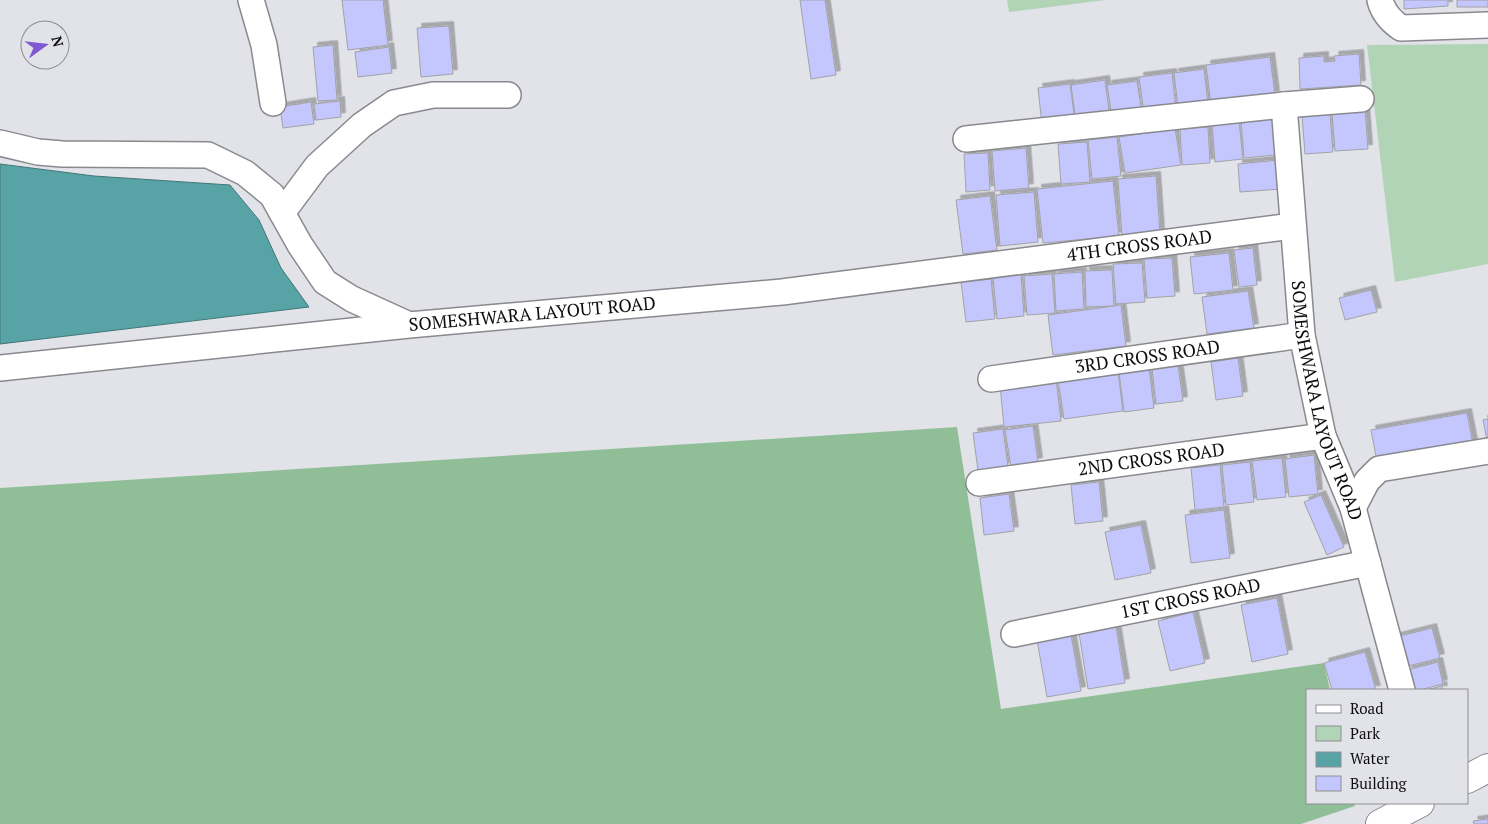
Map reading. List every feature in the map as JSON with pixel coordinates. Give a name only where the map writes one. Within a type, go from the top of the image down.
[{"type":"main road","points":[[1468,778],[1488,768]]},
{"type":"main road","points":[[1390,822],[1418,804]]},
{"type":"street","points":[[251,0],[264,45],[273,103]]},
{"type":"street","points":[[1380,0],[1389,19],[1401,28],[1488,25]]},
{"type":"street","points":[[282,214],[317,166],[362,125],[394,103],[433,95],[508,95]]},
{"type":"street","points":[[966,139],[1284,105],[1361,99]]},
{"type":"street","name":"SOMESHWARA LAYOUT ROAD","points":[[1284,105],[1302,335],[1323,436],[1352,508],[1402,689]]},
{"type":"street","name":"SOMESHWARA LAYOUT ROAD","points":[[0,143],[38,152],[62,154],[208,155],[245,174],[272,195],[300,246],[325,282],[352,299],[410,325],[782,292],[986,266]]},
{"type":"street","name":"4TH CROSS ROAD","points":[[986,266],[1293,226]]},
{"type":"street","points":[[0,368],[410,325]]},
{"type":"street","name":"3RD CROSS ROAD","points":[[991,380],[1302,335]]},
{"type":"street","name":"2ND CROSS ROAD","points":[[979,483],[1323,436]]},
{"type":"street","points":[[1352,508],[1368,481],[1379,469],[1488,450]]},
{"type":"street","name":"1ST CROSS ROAD","points":[[1014,634],[1368,562]]},
{"type":"green space","points":[[1007,0],[1106,0],[1009,12]]},
{"type":"green space","points":[[1488,44],[1488,264],[1395,282],[1367,45]]},
{"type":"green space","points":[[957,427],[1001,709],[1324,663],[1330,689],[1306,689],[1306,804],[1354,804],[1355,806],[1301,824],[0,824],[0,488]]},
{"type":"water","points":[[0,164],[94,176],[230,185],[259,220],[281,268],[309,307],[0,344]]},
{"type":"building","points":[[342,0],[383,0],[388,45],[348,50]]},
{"type":"building","points":[[800,0],[825,0],[836,75],[811,79]]},
{"type":"building","points":[[1404,0],[1448,0],[1448,6],[1404,9]]},
{"type":"building","points":[[1457,0],[1488,0],[1488,7],[1457,7]]},
{"type":"building","points":[[449,26],[453,74],[421,77],[417,28]]},
{"type":"building","points":[[333,45],[337,100],[318,101],[313,47]]},
{"type":"building","points":[[389,47],[392,73],[358,77],[355,52]]},
{"type":"building","points":[[1359,54],[1361,85],[1300,89],[1299,58],[1324,56],[1324,62],[1335,61],[1334,56]]},
{"type":"building","points":[[1270,57],[1275,95],[1211,104],[1206,65]]},
{"type":"building","points":[[1204,69],[1208,104],[1178,107],[1174,73]]},
{"type":"building","points":[[1172,73],[1176,110],[1144,114],[1139,77]]},
{"type":"building","points":[[1105,80],[1110,118],[1076,122],[1071,85]]},
{"type":"building","points":[[1137,81],[1142,113],[1112,117],[1107,85]]},
{"type":"building","points":[[1070,84],[1075,121],[1042,125],[1038,88]]},
{"type":"building","points":[[340,101],[341,117],[316,120],[314,104]]},
{"type":"building","points":[[311,102],[314,124],[283,128],[280,107]]},
{"type":"building","points":[[1365,110],[1368,149],[1335,151],[1332,113]]},
{"type":"building","points":[[1330,114],[1333,152],[1305,154],[1302,116]]},
{"type":"building","points":[[1273,119],[1276,155],[1244,158],[1241,121]]},
{"type":"building","points":[[1239,121],[1243,159],[1215,162],[1212,123]]},
{"type":"building","points":[[1208,127],[1210,163],[1182,165],[1180,129]]},
{"type":"building","points":[[1175,129],[1181,165],[1125,173],[1119,137]]},
{"type":"building","points":[[1117,137],[1121,176],[1092,179],[1088,140]]},
{"type":"building","points":[[1087,142],[1090,182],[1061,184],[1058,144]]},
{"type":"building","points":[[1026,148],[1029,188],[995,191],[992,151]]},
{"type":"building","points":[[988,153],[990,190],[966,192],[964,154]]},
{"type":"building","points":[[1279,160],[1281,189],[1240,192],[1238,164]]},
{"type":"building","points":[[1156,176],[1160,234],[1122,237],[1118,179]]},
{"type":"building","points":[[1113,181],[1119,236],[1043,243],[1037,189]]},
{"type":"building","points":[[1034,192],[1038,242],[1000,246],[996,195]]},
{"type":"building","points":[[990,196],[997,250],[963,254],[956,200]]},
{"type":"building","points":[[1253,248],[1257,285],[1239,287],[1234,250]]},
{"type":"building","points":[[1229,253],[1233,290],[1194,294],[1190,257]]},
{"type":"building","points":[[1172,258],[1175,296],[1147,298],[1144,259]]},
{"type":"building","points":[[1142,263],[1145,302],[1116,304],[1113,264]]},
{"type":"building","points":[[1112,270],[1114,306],[1086,307],[1085,271]]},
{"type":"building","points":[[1082,272],[1084,309],[1056,311],[1054,274]]},
{"type":"building","points":[[1052,274],[1055,313],[1027,315],[1024,276]]},
{"type":"building","points":[[1021,275],[1024,316],[997,319],[993,277]]},
{"type":"building","points":[[991,279],[995,319],[966,322],[961,282]]},
{"type":"building","points":[[1371,290],[1377,312],[1345,320],[1339,298]]},
{"type":"building","points":[[1248,291],[1254,328],[1207,334],[1202,297]]},
{"type":"building","points":[[1121,305],[1126,346],[1053,355],[1048,315]]},
{"type":"building","points":[[1238,358],[1243,396],[1216,400],[1211,362]]},
{"type":"building","points":[[1178,365],[1183,401],[1156,404],[1152,368]]},
{"type":"building","points":[[1149,368],[1154,408],[1124,412],[1119,372]]},
{"type":"building","points":[[1118,372],[1123,411],[1064,419],[1058,380]]},
{"type":"building","points":[[1056,379],[1061,421],[1004,427],[1000,385]]},
{"type":"building","points":[[1467,413],[1473,444],[1377,461],[1371,430]]},
{"type":"building","points":[[1488,419],[1488,445],[1483,420]]},
{"type":"building","points":[[1033,426],[1038,462],[1011,467],[1005,430]]},
{"type":"building","points":[[1003,429],[1008,467],[978,471],[973,433]]},
{"type":"building","points":[[1314,455],[1318,494],[1289,497],[1285,459]]},
{"type":"building","points":[[1282,458],[1286,497],[1257,500],[1252,461]]},
{"type":"building","points":[[1250,462],[1254,502],[1226,505],[1222,465]]},
{"type":"building","points":[[1220,465],[1224,507],[1195,510],[1191,468]]},
{"type":"building","points":[[1099,482],[1103,521],[1075,524],[1071,485]]},
{"type":"building","points":[[1009,494],[1014,531],[984,535],[980,498]]},
{"type":"building","points":[[1321,495],[1344,547],[1327,555],[1304,502]]},
{"type":"building","points":[[1224,510],[1230,558],[1191,563],[1185,515]]},
{"type":"building","points":[[1141,525],[1151,573],[1115,580],[1105,532]]},
{"type":"building","points":[[1277,598],[1288,654],[1252,662],[1241,605]]},
{"type":"building","points":[[1193,612],[1205,663],[1170,671],[1158,621]]},
{"type":"building","points":[[1116,627],[1125,683],[1088,689],[1079,633]]},
{"type":"building","points":[[1432,628],[1440,658],[1404,667],[1396,637]]},
{"type":"building","points":[[1071,635],[1081,691],[1047,697],[1037,640]]},
{"type":"building","points":[[1365,652],[1376,689],[1332,689],[1324,663]]},
{"type":"building","points":[[1438,662],[1443,684],[1424,689],[1412,689],[1407,670]]},
{"type":"building","points":[[1442,686],[1443,689],[1430,689]]},
{"type":"building","points":[[1488,819],[1488,824],[1474,824],[1473,821]]}]
